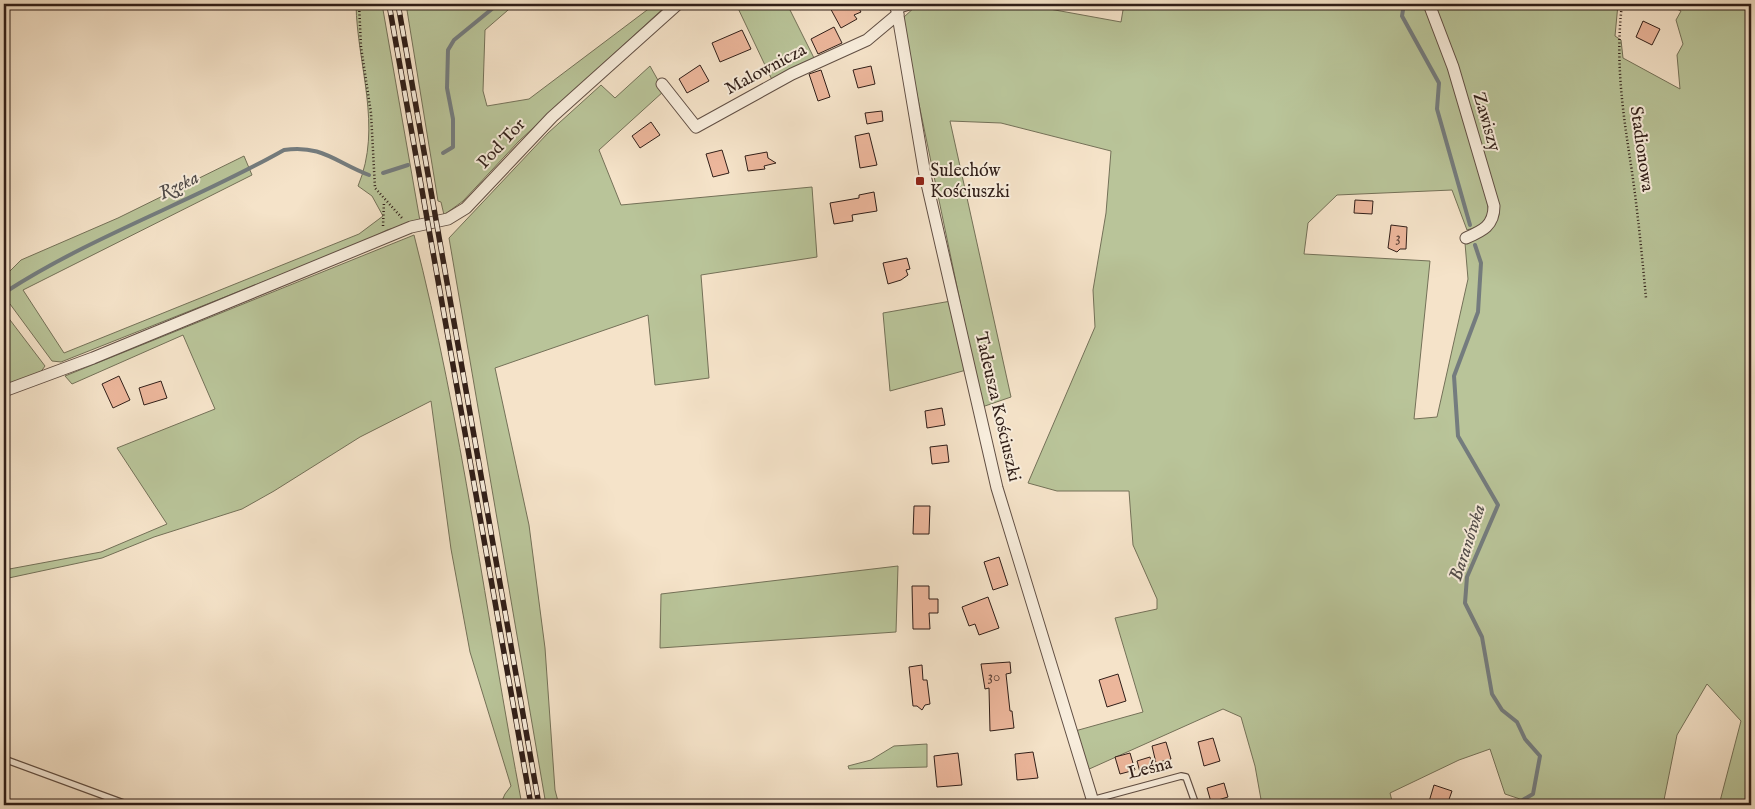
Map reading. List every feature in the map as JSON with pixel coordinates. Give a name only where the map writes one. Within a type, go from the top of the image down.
[{"type":"street","name":"Pod Tor","points":[[4,392],[93,358],[412,227],[448,219],[466,208],[552,117],[678,4]]},
{"type":"street","points":[[897,9],[909,4]]},
{"type":"street","name":"Zawiszy","points":[[1429,4],[1452,68],[1494,206],[1492,220],[1489,225],[1466,238]]},
{"type":"street","name":"Malownicza","points":[[662,84],[696,127],[792,74],[867,40],[897,9]]},
{"type":"street","name":"Tadeusza Kościuszki","points":[[897,9],[925,176],[997,488],[1093,803]]},
{"type":"lane","points":[[4,759],[130,805]]},
{"type":"lane","name":"Leśna","points":[[1093,803],[1181,776],[1186,777],[1189,782],[1196,805]]},
{"type":"path","points":[[359,4],[361,47],[371,113],[375,188],[384,200],[412,227]]},
{"type":"path","name":"Stadionowa","points":[[1622,4],[1618,35],[1619,79],[1624,136],[1633,179],[1646,298]]},
{"type":"path","points":[[375,242],[385,220],[384,200]]},
{"type":"green space","points":[[356,4],[382,4],[420,221],[387,230],[361,243],[61,362],[52,361],[10,304],[4,310],[4,277],[21,260],[118,218],[244,156],[252,175],[23,290],[64,353],[359,234],[383,216],[372,196],[358,186],[365,164],[369,119],[357,27]]},
{"type":"green space","points":[[406,4],[515,4],[485,30],[483,91],[487,106],[529,99],[655,4],[668,4],[519,141],[463,201],[444,215],[441,202],[438,201]]},
{"type":"green space","points":[[736,4],[787,4],[815,60],[773,82]]},
{"type":"green space","points":[[923,4],[1022,4],[1121,22],[1124,4],[1425,4],[1450,73],[1487,201],[1489,214],[1484,225],[1467,230],[1452,190],[1337,195],[1308,223],[1304,254],[1430,261],[1414,419],[1437,417],[1468,279],[1465,243],[1495,223],[1434,4],[1618,4],[1615,36],[1621,40],[1623,58],[1680,89],[1677,55],[1683,44],[1676,20],[1681,11],[1666,4],[1751,4],[1751,805],[1719,805],[1741,721],[1707,684],[1677,735],[1663,805],[1538,805],[1505,794],[1490,749],[1459,760],[1390,793],[1393,805],[1262,805],[1255,766],[1241,717],[1223,709],[1087,770],[1075,731],[1143,712],[1115,618],[1157,609],[1157,599],[1133,545],[1129,491],[1057,491],[1028,483],[1095,327],[1093,290],[1106,213],[1111,151],[1001,123],[950,121],[1011,397],[982,407],[904,32],[904,17],[916,6]]},
{"type":"green space","points":[[650,66],[664,91],[599,150],[621,205],[812,187],[817,257],[701,275],[709,378],[655,385],[648,315],[495,368],[529,525],[545,648],[555,790],[559,805],[546,805],[449,238],[548,133],[601,85],[615,98]]},
{"type":"green space","points":[[414,235],[431,305],[460,447],[522,805],[500,805],[511,786],[470,652],[451,549],[431,401],[360,437],[242,509],[154,537],[102,558],[4,579],[4,570],[101,552],[167,524],[117,448],[215,409],[183,335],[72,384],[65,376]]},
{"type":"green space","points":[[951,301],[970,369],[890,391],[883,313]]},
{"type":"green space","points":[[4,312],[45,366],[40,373],[4,386]]},
{"type":"green space","points":[[898,566],[896,632],[660,648],[661,594]]},
{"type":"green space","points":[[927,744],[927,767],[849,769],[848,766],[871,760],[894,746]]},
{"type":"building","points":[[828,4],[856,4],[861,12],[854,15],[857,19],[841,28]]},
{"type":"building","points":[[1643,21],[1660,29],[1652,45],[1636,37]]},
{"type":"building","points":[[834,27],[842,43],[818,54],[811,39]]},
{"type":"building","points":[[742,30],[751,49],[720,62],[712,43]]},
{"type":"building","points":[[700,65],[709,81],[687,93],[679,79]]},
{"type":"building","points":[[871,66],[875,84],[858,88],[853,70]]},
{"type":"building","points":[[821,70],[830,97],[818,101],[809,74]]},
{"type":"building","points":[[882,111],[883,121],[867,124],[865,113]]},
{"type":"building","points":[[651,122],[660,135],[640,148],[632,136]]},
{"type":"building","points":[[869,133],[877,165],[860,168],[855,136]]},
{"type":"building","points":[[722,150],[729,173],[713,177],[706,154]]},
{"type":"building","points":[[767,152],[768,158],[776,163],[764,166],[765,169],[748,171],[745,156]]},
{"type":"building","points":[[874,192],[877,211],[852,215],[853,221],[834,224],[830,203],[859,198],[859,195]]},
{"type":"building","points":[[1355,200],[1373,201],[1372,214],[1354,213]]},
{"type":"building","points":[[1391,225],[1407,227],[1406,249],[1400,249],[1397,252],[1388,248]]},
{"type":"building","points":[[907,258],[910,269],[906,270],[908,275],[901,280],[888,284],[883,263]]},
{"type":"building","points":[[119,376],[130,400],[113,408],[102,384]]},
{"type":"building","points":[[161,381],[167,398],[144,405],[139,388]]},
{"type":"building","points":[[942,408],[945,425],[927,428],[925,411]]},
{"type":"building","points":[[947,445],[949,462],[932,464],[930,447]]},
{"type":"building","points":[[914,506],[930,506],[929,534],[913,534]]},
{"type":"building","points":[[999,557],[1008,585],[993,590],[984,562]]},
{"type":"building","points":[[912,586],[929,586],[929,599],[938,599],[938,613],[929,613],[930,629],[913,629]]},
{"type":"building","points":[[988,597],[999,628],[979,635],[975,624],[969,626],[962,607]]},
{"type":"building","points":[[1010,662],[1011,673],[1006,674],[1014,728],[990,731],[989,688],[985,689],[981,664]]},
{"type":"building","points":[[922,665],[923,680],[927,680],[930,704],[925,705],[922,710],[917,706],[913,706],[909,667]]},
{"type":"building","points":[[1118,674],[1126,701],[1107,707],[1099,680]]},
{"type":"building","points":[[1213,738],[1220,761],[1204,766],[1198,742]]},
{"type":"building","points":[[1166,742],[1171,759],[1156,763],[1152,746]]},
{"type":"building","points":[[1033,752],[1038,778],[1017,780],[1015,754]]},
{"type":"building","points":[[958,753],[962,785],[937,787],[934,756]]},
{"type":"building","points":[[1130,753],[1135,770],[1120,774],[1115,757]]},
{"type":"building","points":[[1150,757],[1154,772],[1141,776],[1137,761]]},
{"type":"building","points":[[1224,783],[1228,797],[1211,802],[1207,788]]},
{"type":"building","points":[[1434,785],[1452,791],[1447,805],[1428,805]]},
{"type":"waterway","name":"Rzeka","points":[[443,153],[453,147],[453,119],[447,88],[448,50],[454,40],[498,4]]},
{"type":"waterway","name":"Baranówka","points":[[1404,4],[1402,16],[1439,83],[1437,109],[1470,225]]},
{"type":"waterway","name":"Rzeka","points":[[7,291],[40,271],[109,235],[215,186],[284,150],[297,149],[319,152],[369,175]]},
{"type":"waterway","name":"Rzeka","points":[[383,173],[408,165]]},
{"type":"waterway","name":"Baranówka","points":[[1475,245],[1481,263],[1478,312],[1454,376],[1458,436],[1498,505],[1467,577],[1465,603],[1482,637],[1492,694],[1502,710],[1517,722],[1525,739],[1540,756],[1533,794],[1514,805]]},
{"type":"railway","points":[[389,4],[531,805]]},
{"type":"railway","points":[[398,4],[539,805]]},
{"type":"place","name":"Sulechów Kościuszki","points":[[920,181]]}]
